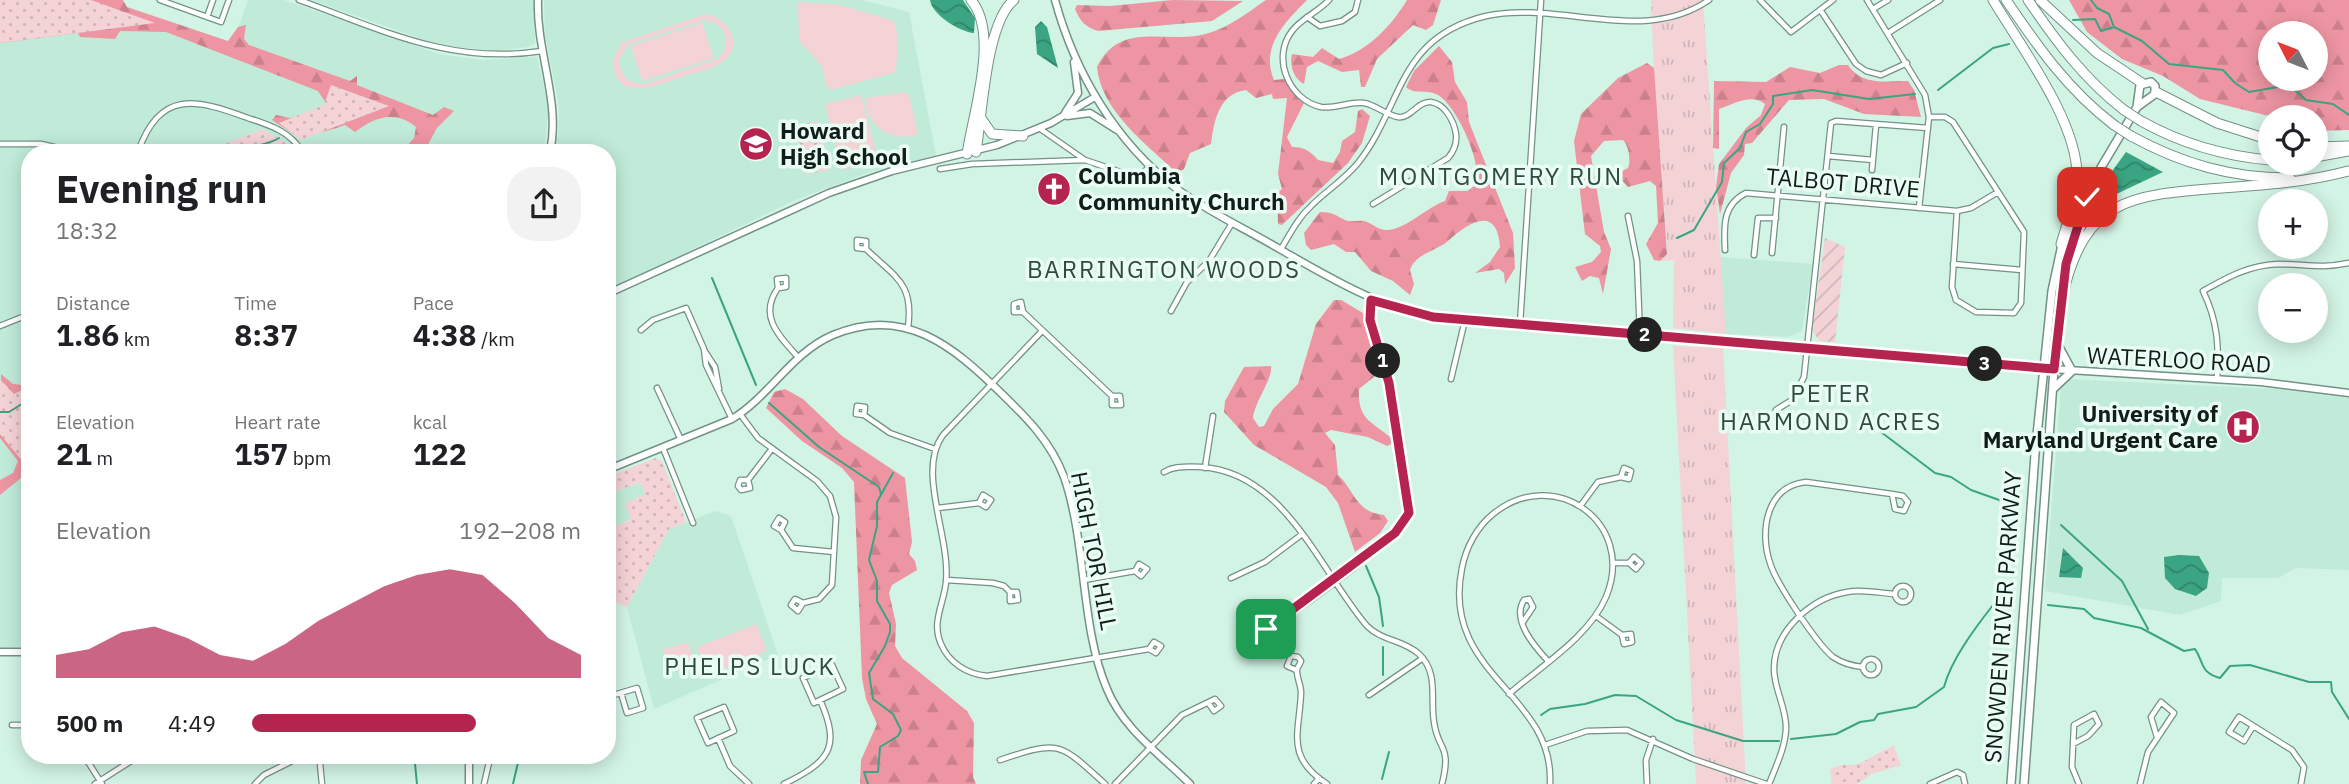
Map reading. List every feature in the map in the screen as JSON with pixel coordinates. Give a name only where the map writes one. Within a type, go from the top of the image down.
[{"type":"highway","points":[[971,0],[981,13],[986,37],[971,153]]},
{"type":"highway","points":[[971,153],[981,118],[995,30],[1003,11],[1014,0]]},
{"type":"highway","points":[[1993,0],[2060,113],[2076,152],[2076,193],[2061,244]]},
{"type":"highway","points":[[2006,0],[2056,71],[2086,103],[2131,136],[2184,162],[2247,176],[2291,178],[2348,170]]},
{"type":"highway","points":[[2028,0],[2070,60],[2124,110],[2174,137],[2210,150],[2258,158]]},
{"type":"highway","points":[[2040,0],[2097,53],[2142,83]]},
{"type":"highway","points":[[2156,92],[2217,123],[2258,135]]},
{"type":"highway","points":[[981,118],[992,134],[1023,136]]},
{"type":"highway","points":[[2328,147],[2349,146]]},
{"type":"highway","points":[[2328,155],[2349,151]]},
{"type":"highway","points":[[2063,294],[2070,265],[2082,240],[2101,219],[2123,204],[2162,193],[2292,183],[2348,170]]},
{"type":"main road","points":[[538,0],[542,51],[554,120],[551,144]]},
{"type":"main road","name":"WATERLOO ROAD","points":[[1055,1],[1073,54],[1095,97],[1123,135],[1152,167],[1176,188],[1232,223],[1371,300],[1418,314],[1465,320],[2072,371],[2283,384],[2349,393]]},
{"type":"main road","points":[[1061,117],[1078,93],[1073,54]]},
{"type":"main road","points":[[2143,97],[2142,83],[2153,84],[2156,92]]},
{"type":"main road","name":"SNOWDEN RIVER PARKWAY","points":[[2011,784],[2043,368],[2061,244],[2083,194],[2143,97],[2154,97],[2156,92]]},
{"type":"main road","points":[[616,290],[829,193],[892,171],[971,153],[1023,136],[1095,97]]},
{"type":"main road","points":[[1061,117],[1090,113],[1123,135]]},
{"type":"main road","name":"SNOWDEN RIVER PARKWAY","points":[[2024,784],[2054,369],[2063,294],[2071,241],[2099,170]]},
{"type":"main road","name":"HIGH TOR HILL","points":[[616,466],[732,419],[798,357],[822,341],[845,331],[869,326],[908,328],[935,338],[956,351],[1038,431],[1060,466],[1068,491],[1098,657],[1113,704],[1151,746],[1191,784]]},
{"type":"main road","points":[[2053,390],[2072,371],[2060,352],[2058,340]]},
{"type":"main road","points":[[0,652],[21,652]]},
{"type":"main road","points":[[469,764],[469,784]]},
{"type":"street","points":[[160,0],[221,22],[229,0]]},
{"type":"street","points":[[207,17],[213,0]]},
{"type":"street","points":[[299,0],[429,46],[456,52],[491,56],[542,51]]},
{"type":"street","points":[[1329,0],[1293,30],[1285,50],[1285,71],[1295,91],[1306,101],[1321,107],[1362,103],[1403,117],[1423,103],[1437,104],[1451,121],[1456,142],[1451,154],[1441,163],[1373,204]]},
{"type":"street","points":[[1307,17],[1320,26],[1342,21],[1355,12],[1359,0]]},
{"type":"street","points":[[1520,324],[1541,0]]},
{"type":"street","points":[[1280,249],[1309,207],[1357,164],[1409,68],[1442,36],[1486,16],[1540,14],[1665,20],[1693,11],[1709,0]]},
{"type":"street","points":[[1764,1],[1791,32],[1833,0]]},
{"type":"street","points":[[1867,0],[1922,85],[1929,117],[1919,208]]},
{"type":"street","points":[[1873,9],[1888,0]]},
{"type":"street","points":[[1888,33],[1940,0]]},
{"type":"street","points":[[1821,10],[1860,68],[1881,75],[1907,63]]},
{"type":"street","points":[[141,144],[155,118],[176,105],[195,102],[277,128],[296,144]]},
{"type":"street","points":[[1929,117],[1945,117],[1954,122],[2024,232],[2021,303],[2017,311],[2009,314],[1976,312],[1961,305],[1952,293],[1957,211]]},
{"type":"street","points":[[1776,410],[1787,405],[1800,389],[1807,349],[1831,123],[1836,121],[1928,128]]},
{"type":"street","points":[[1872,170],[1876,125]]},
{"type":"street","points":[[1772,253],[1784,127]]},
{"type":"street","points":[[1039,128],[1085,160],[1135,177],[1152,167]]},
{"type":"street","points":[[0,144],[41,144]]},
{"type":"street","points":[[1828,156],[1873,160]]},
{"type":"street","points":[[940,169],[972,164],[1085,160]]},
{"type":"street","name":"TALBOT DRIVE","points":[[1725,250],[1724,218],[1738,197],[1746,193],[1957,211],[1971,208],[1998,192]]},
{"type":"street","points":[[1628,216],[1637,261],[1640,335]]},
{"type":"street","points":[[1754,255],[1758,218],[1776,218]]},
{"type":"street","points":[[1171,312],[1187,282],[1209,261],[1232,223]]},
{"type":"street","points":[[866,248],[908,292],[911,303],[908,328]]},
{"type":"street","points":[[2217,380],[2218,329],[2203,291],[2233,274],[2254,267],[2282,264],[2319,268],[2349,263]]},
{"type":"street","points":[[1953,264],[2022,270]]},
{"type":"street","points":[[778,288],[771,299],[770,319],[775,331],[798,357]]},
{"type":"street","points":[[1262,629],[1271,628],[1395,533],[1409,513],[1389,383],[1370,320],[1371,300]]},
{"type":"street","points":[[641,330],[653,320],[685,308],[704,349],[706,365],[732,419]]},
{"type":"street","points":[[1023,312],[1112,396]]},
{"type":"street","points":[[0,326],[21,318]]},
{"type":"street","points":[[1451,379],[1465,320]]},
{"type":"street","points":[[1042,331],[943,435],[935,449],[932,463],[947,580],[937,631],[945,653],[962,668],[974,674],[996,676],[1149,649]]},
{"type":"street","points":[[657,388],[681,441]]},
{"type":"street","points":[[740,414],[752,432],[771,450],[817,481],[830,496],[836,517],[830,590],[819,599],[803,603]]},
{"type":"street","points":[[864,415],[884,430],[935,449]]},
{"type":"street","points":[[1205,468],[1213,416]]},
{"type":"street","points":[[663,448],[692,523]]},
{"type":"street","points":[[748,480],[771,450]]},
{"type":"street","points":[[1164,472],[1179,467],[1205,468],[1233,474],[1255,485],[1280,507],[1336,579],[1371,630],[1408,647],[1423,658],[1433,681],[1435,728],[1447,754],[1443,784]]},
{"type":"street","points":[[1581,505],[1598,482],[1621,477]]},
{"type":"street","points":[[1863,667],[1847,664],[1831,655],[1777,579],[1767,552],[1767,524],[1774,500],[1788,486],[1806,482],[1892,494]]},
{"type":"street","points":[[1509,694],[1596,616],[1608,592],[1613,563],[1607,536],[1597,520],[1581,505],[1544,495],[1516,501],[1500,509],[1484,522],[1468,548],[1459,586],[1465,632],[1478,659],[1533,722],[1545,745],[1550,784]]},
{"type":"street","points":[[938,508],[979,503]]},
{"type":"street","points":[[781,530],[785,540],[798,550],[834,552]]},
{"type":"street","points":[[1231,578],[1265,562],[1301,535]]},
{"type":"street","points":[[1613,563],[1629,563]]},
{"type":"street","points":[[1084,580],[1135,571]]},
{"type":"street","points":[[947,580],[993,583],[1010,592]]},
{"type":"street","points":[[1545,745],[1587,731],[1606,729],[1637,733],[1681,754],[1767,784],[1786,729],[1775,682],[1774,658],[1784,634],[1802,615],[1822,600],[1843,592],[1895,594]]},
{"type":"street","points":[[1523,622],[1533,607],[1529,599],[1521,604],[1523,622],[1532,643],[1548,661]]},
{"type":"street","points":[[1596,616],[1622,635]]},
{"type":"street","points":[[1369,695],[1423,658]]},
{"type":"street","points":[[832,665],[843,689],[820,700],[814,703],[803,678],[832,665]]},
{"type":"street","points":[[1296,670],[1301,691],[1296,738],[1303,759],[1319,779],[1327,784]]},
{"type":"street","points":[[616,694],[637,688],[643,708],[627,713],[621,693]]},
{"type":"street","points":[[784,784],[815,768],[827,752],[831,730],[820,700]]},
{"type":"street","points":[[2140,784],[2142,765],[2174,713],[2161,702],[2151,718],[2157,737]]},
{"type":"street","points":[[1115,784],[1188,710],[1209,704]]},
{"type":"street","points":[[724,707],[734,731],[718,738],[708,743],[697,719],[724,707]]},
{"type":"street","points":[[2073,744],[2099,724],[2094,714],[2074,724],[2073,744],[2072,772],[2079,784]]},
{"type":"street","points":[[2253,726],[2244,741],[2229,732],[2239,717],[2253,726],[2297,755],[2304,767],[2301,784]]},
{"type":"street","points":[[12,725],[21,725]]},
{"type":"street","points":[[718,738],[730,766],[749,784]]},
{"type":"street","points":[[1647,784],[1646,760],[1653,739]]},
{"type":"street","points":[[1000,760],[1040,747],[1057,747],[1076,757],[1105,784]]},
{"type":"street","points":[[89,764],[99,783],[127,764]]},
{"type":"street","points":[[255,784],[287,764]]},
{"type":"street","points":[[320,764],[322,784]]},
{"type":"street","points":[[484,784],[489,764]]},
{"type":"street","points":[[1930,784],[1957,772],[1963,775],[1965,784]]},
{"type":"street","points":[[1314,784],[1319,779]]},
{"type":"shaded area","points":[[248,0],[284,0],[439,54],[482,60],[537,57],[549,107],[545,144],[21,144],[21,647],[0,648],[0,43],[155,23],[231,47]]},
{"type":"shaded area","points":[[311,0],[534,0],[535,43],[529,47],[495,51],[439,45]]},
{"type":"shaded area","name":"Howard High School","points":[[544,0],[862,0],[909,12],[936,156],[873,171],[798,199],[616,286],[616,144],[556,144],[559,106],[545,35]]},
{"type":"shaded area","points":[[1720,257],[1813,264],[1802,331],[1788,337],[1726,334]]},
{"type":"shaded area","points":[[2067,379],[2277,389],[2349,398],[2349,570],[2296,568],[2278,578],[2222,578],[2221,601],[2180,615],[2045,591],[2061,385]]},
{"type":"shaded area","points":[[641,482],[646,495],[631,519],[617,525],[616,525],[616,492]]},
{"type":"shaded area","points":[[715,511],[731,516],[778,655],[654,709],[627,607],[669,529]]},
{"type":"green space","points":[[0,0],[123,0],[127,7],[228,41],[238,27],[246,25],[244,39],[249,45],[350,81],[357,76],[357,85],[433,115],[444,107],[454,111],[437,128],[428,144],[409,144],[414,138],[416,127],[408,121],[392,117],[369,123],[355,132],[345,125],[301,139],[272,120],[276,115],[290,118],[321,114],[328,106],[318,91],[166,32],[120,31],[115,39],[80,37],[78,33],[0,43]]},
{"type":"green space","points":[[0,0],[91,0],[155,23],[0,43]]},
{"type":"green space","points":[[1173,0],[1243,1],[1212,21],[1098,31],[1084,23],[1075,9],[1077,5],[1110,6]]},
{"type":"green space","points":[[1266,0],[1307,0],[1283,26],[1272,46],[1270,57],[1274,80],[1284,79],[1304,103],[1287,137],[1292,147],[1310,152],[1318,160],[1333,163],[1340,152],[1342,141],[1355,132],[1358,111],[1362,109],[1370,116],[1362,143],[1348,163],[1282,225],[1278,224],[1277,193],[1282,189],[1278,174],[1287,98],[1273,99],[1272,94],[1256,98],[1246,90],[1229,97],[1219,110],[1211,144],[1190,153],[1184,169],[1177,173],[1127,126],[1116,112],[1100,83],[1097,67],[1107,52],[1119,43],[1147,36],[1178,37],[1209,33],[1232,23]]},
{"type":"green space","points":[[1407,0],[1441,0],[1433,25],[1426,30],[1413,25],[1377,59],[1365,87],[1361,87],[1359,70],[1342,72],[1318,61],[1307,67],[1304,84],[1300,82],[1293,71],[1292,54],[1313,57],[1322,48],[1339,59],[1350,55],[1378,36]]},
{"type":"green space","points":[[1651,0],[1703,0],[1726,334],[1673,328],[1674,260],[1660,261],[1667,254],[1667,245]]},
{"type":"green space","points":[[2069,0],[2349,0],[2349,130],[2328,131],[2328,105],[2258,105],[2258,113],[2200,99],[2163,76],[2122,59],[2087,32]]},
{"type":"green space","points":[[798,2],[840,5],[894,21],[898,38],[896,72],[831,90],[827,87],[821,65],[799,41]]},
{"type":"green space","points":[[705,14],[726,25],[733,38],[731,53],[716,66],[640,88],[621,83],[615,74],[613,60],[621,43]],"holes":[[[706,20],[723,30],[726,42],[717,59],[645,84],[634,83],[623,74],[619,60],[629,44]]]},
{"type":"green space","points":[[702,23],[714,58],[642,81],[631,46]]},
{"type":"green space","points":[[1439,46],[1452,62],[1455,82],[1467,102],[1469,122],[1513,233],[1515,268],[1505,284],[1504,273],[1499,269],[1475,273],[1490,262],[1500,247],[1493,225],[1488,221],[1480,221],[1464,228],[1416,260],[1410,270],[1414,284],[1410,295],[1393,281],[1371,271],[1355,252],[1346,252],[1334,244],[1311,250],[1306,245],[1304,233],[1320,212],[1331,213],[1347,221],[1364,221],[1381,229],[1394,229],[1445,201],[1449,191],[1467,191],[1476,185],[1476,164],[1472,150],[1453,111],[1438,95],[1413,91],[1406,87],[1414,71]]},
{"type":"green space","points":[[1647,63],[1654,68],[1667,254],[1660,261],[1654,260],[1646,244],[1658,223],[1656,186],[1650,181],[1628,187],[1619,177],[1620,172],[1629,165],[1625,143],[1623,140],[1604,141],[1591,156],[1604,232],[1611,249],[1603,294],[1599,278],[1590,276],[1582,281],[1575,267],[1592,262],[1601,252],[1600,246],[1585,234],[1574,141],[1581,114],[1618,78]]},
{"type":"green space","points":[[1839,65],[1848,65],[1867,79],[1908,81],[1914,90],[1921,117],[1864,114],[1824,99],[1789,100],[1752,143],[1745,144],[1744,155],[1731,173],[1720,214],[1716,187],[1719,164],[1746,128],[1761,115],[1765,104],[1748,99],[1719,109],[1719,149],[1713,148],[1714,81],[1766,82],[1790,67],[1820,73]]},
{"type":"green space","points":[[331,85],[389,106],[301,140],[279,123],[324,105]]},
{"type":"green space","points":[[905,92],[909,95],[918,135],[908,137],[890,134],[875,124],[866,108],[865,98]]},
{"type":"green space","points":[[861,95],[878,161],[842,170],[825,104]]},
{"type":"green space","points":[[818,121],[829,170],[805,174],[795,126]]},
{"type":"green space","points":[[262,129],[287,144],[224,144]]},
{"type":"green space","points":[[1825,238],[1845,247],[1835,342],[1819,341],[1812,330]]},
{"type":"green space","points":[[1334,300],[1341,300],[1363,313],[1378,366],[1374,377],[1359,389],[1359,399],[1368,419],[1391,438],[1391,444],[1387,446],[1368,437],[1331,430],[1325,433],[1335,445],[1338,475],[1361,506],[1384,515],[1388,521],[1380,533],[1355,552],[1338,503],[1326,487],[1254,445],[1224,412],[1225,401],[1244,367],[1271,366],[1253,418],[1259,427],[1264,426],[1273,409],[1298,384],[1316,324]]},
{"type":"green space","points":[[1673,346],[1723,348],[1746,784],[1696,784]]},
{"type":"green space","points":[[1,374],[13,384],[21,385],[21,478],[0,495],[0,480],[13,473],[18,461],[0,438]]},
{"type":"green space","points":[[0,379],[14,394],[21,390],[21,459],[0,434]]},
{"type":"green space","points":[[785,389],[803,399],[842,436],[905,478],[912,542],[909,554],[915,561],[917,570],[892,585],[889,593],[896,624],[895,646],[902,658],[967,711],[974,723],[973,777],[976,784],[860,784],[861,760],[877,724],[866,699],[862,678],[854,482],[842,468],[802,441],[766,408],[774,392]]},
{"type":"green space","points":[[656,458],[662,461],[686,522],[669,529],[627,607],[616,603],[616,525],[631,520],[625,503],[645,494],[640,482],[616,491],[616,474]]},
{"type":"green space","points":[[756,624],[767,651],[708,675],[697,647]]},
{"type":"green space","points":[[684,643],[689,645],[696,669],[682,673],[671,668],[662,650]]},
{"type":"green space","points":[[1894,746],[1901,765],[1872,774],[1857,784],[1829,784],[1832,782],[1830,770],[1840,765],[1857,764]]},
{"type":"water","points":[[930,0],[963,0],[975,18],[974,33],[948,22],[936,11]]},
{"type":"water","points":[[1041,21],[1047,27],[1058,68],[1037,54],[1035,27]]},
{"type":"water","points":[[2126,152],[2163,172],[2108,198],[2097,199],[2097,192]]},
{"type":"water","points":[[2063,548],[2083,568],[2081,578],[2059,577]]},
{"type":"water","points":[[2199,556],[2209,573],[2207,588],[2196,596],[2175,589],[2165,578],[2164,557]]},
{"type":"waterway","points":[[2091,0],[2097,8],[2109,14],[2114,27],[2142,41],[2169,64],[2223,70],[2235,83],[2249,92],[2289,85],[2306,100],[2333,104],[2349,115]]},
{"type":"waterway","points":[[2073,20],[2095,19],[2101,31],[2114,27]]},
{"type":"waterway","points":[[1938,90],[1993,48],[2009,44]]},
{"type":"waterway","points":[[1677,238],[1694,230],[1722,182],[1724,163],[1740,148],[1746,132],[1760,124],[1773,104],[1773,96],[1812,90],[1869,99],[1915,94]]},
{"type":"waterway","points":[[264,144],[279,138]]},
{"type":"waterway","points":[[712,278],[756,385]]},
{"type":"waterway","points":[[769,403],[819,447],[879,487],[881,494]]},
{"type":"waterway","points":[[0,412],[9,412],[21,405]]},
{"type":"waterway","points":[[1881,432],[1935,473],[1951,477],[1971,490],[2016,506]]},
{"type":"waterway","points":[[868,784],[864,772],[878,772],[880,747],[898,736],[901,730],[893,714],[873,699],[869,673],[890,632],[890,624],[877,601],[877,581],[869,560],[877,526],[877,502],[893,473]]},
{"type":"waterway","points":[[2061,525],[2122,581],[2148,629]]},
{"type":"waterway","points":[[1366,566],[1379,597],[1383,626]]},
{"type":"waterway","points":[[1791,739],[1836,734],[1860,722],[1874,720],[1878,714],[1916,707],[1944,687],[1958,655],[1993,605],[1998,601],[2010,600]]},
{"type":"waterway","points":[[2048,605],[2084,609],[2094,618],[2141,628],[2184,651],[2195,649],[2206,670],[2220,678],[2230,666],[2250,665],[2309,682],[2331,682],[2332,692],[2349,719]]},
{"type":"waterway","points":[[1383,647],[1383,675]]},
{"type":"waterway","points":[[1541,715],[1550,709],[1585,704],[1615,695],[1636,696],[1676,720],[1743,741],[1779,741]]},
{"type":"waterway","points":[[1382,779],[1389,752]]},
{"type":"waterway","points":[[415,764],[417,784]]},
{"type":"waterway","points":[[513,784],[518,764]]},
{"type":"place","name":"Howard High School","points":[[756,144]]},
{"type":"place","name":"Columbia Community Church","points":[[1054,189]]},
{"type":"place","name":"University of Maryland Urgent Care","points":[[2243,427]]},
{"type":"district","name":"MONTGOMERY RUN","points":[[1501,177]]},
{"type":"district","name":"BARRINGTON WOODS","points":[[1164,270]]},
{"type":"district","name":"PETER HARMOND ACRES","points":[[1831,408]]},
{"type":"district","name":"PHELPS LUCK","points":[[750,667]]},
{"type":"route","points":[[1266,629],[1276,625],[1395,533],[1409,513],[1389,383],[1370,320],[1371,300],[1403,311],[1433,317],[2054,369],[2066,264],[2071,241],[2087,197]]}]
